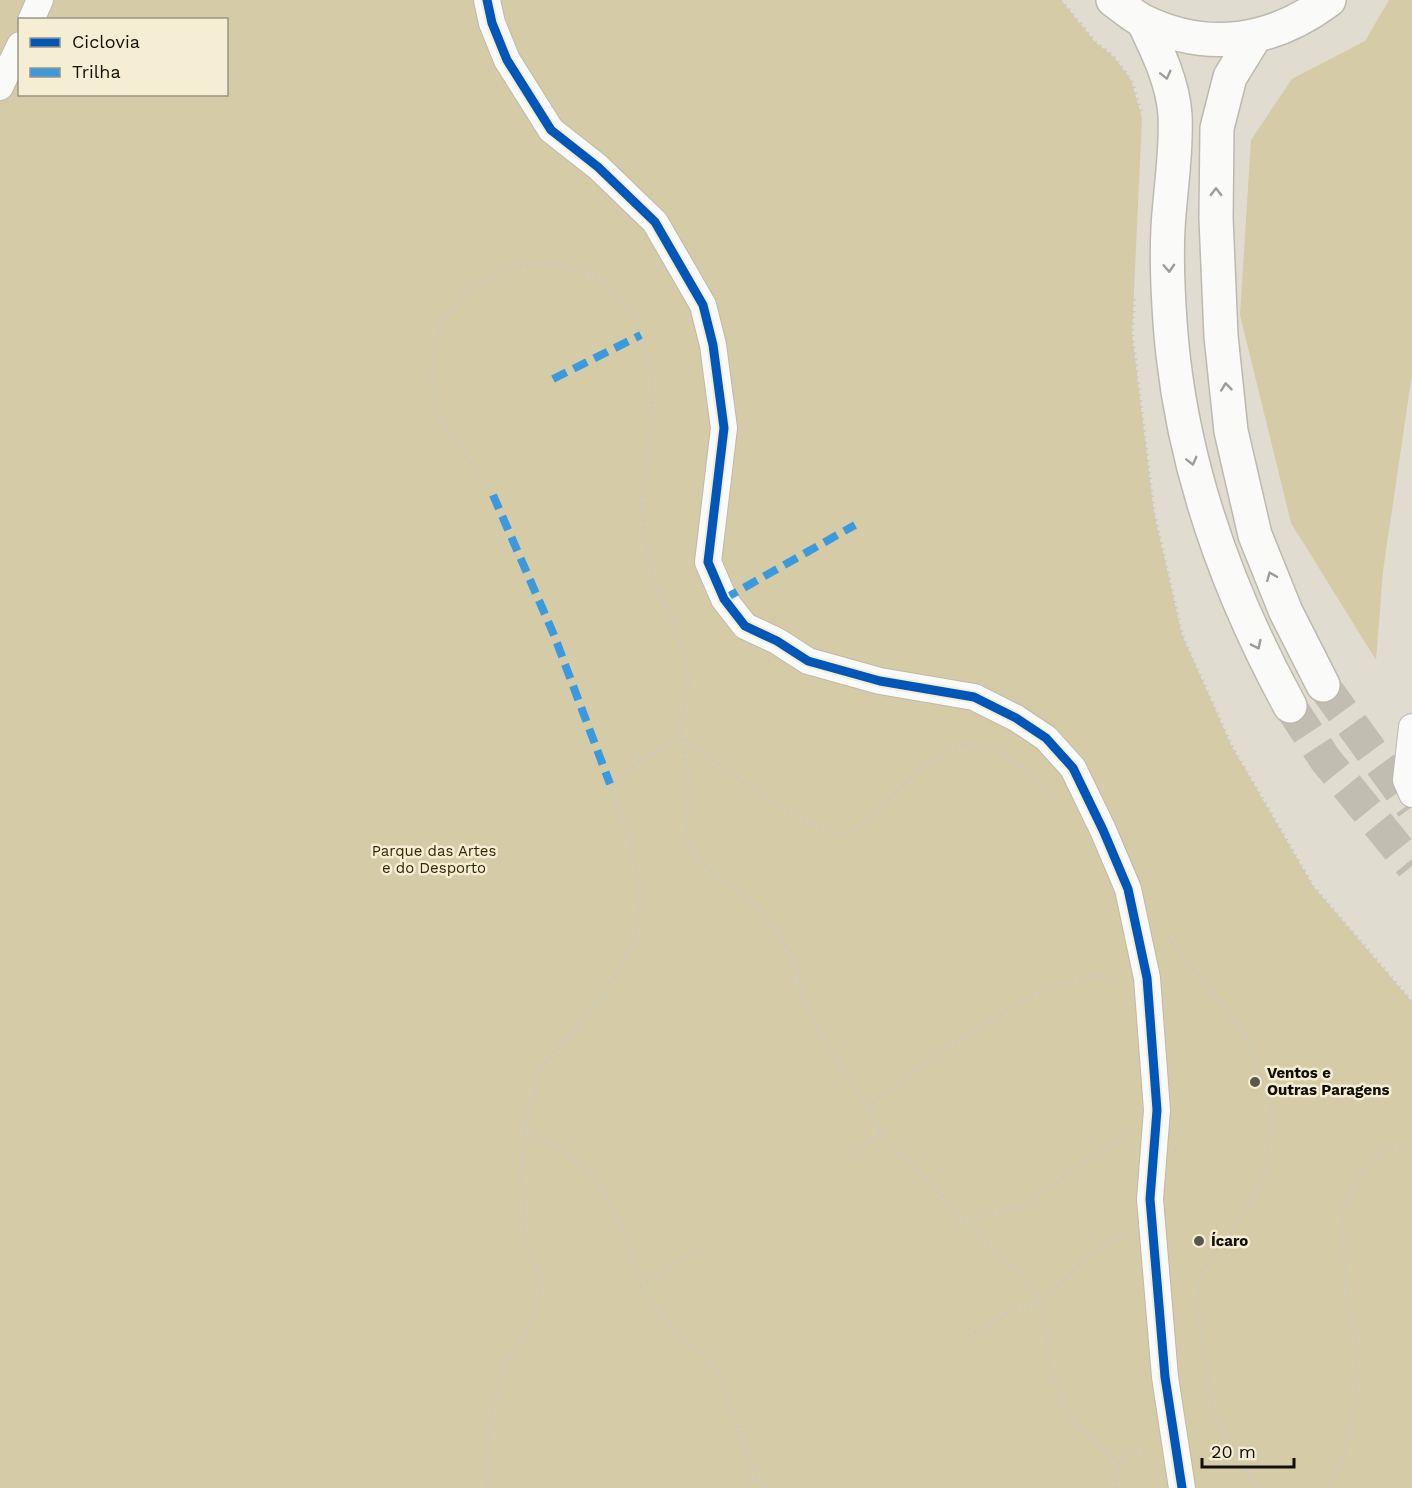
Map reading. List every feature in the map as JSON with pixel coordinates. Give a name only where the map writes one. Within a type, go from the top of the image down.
[{"type":"main road","points":[[1113,0],[1143,21],[1197,39],[1254,38],[1293,24],[1329,0]]},
{"type":"main road","points":[[1143,21],[1164,66],[1175,114],[1167,232],[1173,355],[1191,461],[1221,560],[1256,644],[1290,706]]},
{"type":"main road","points":[[1254,38],[1230,78],[1216,128],[1216,218],[1221,336],[1231,431],[1255,535],[1286,612],[1323,686]]},
{"type":"street","points":[[32,18],[40,0]]},
{"type":"street","points":[[488,0],[492,23],[507,60],[551,130],[598,167],[655,222],[702,304],[713,345],[724,428],[708,562],[724,599],[745,626],[777,641],[808,661],[880,681],[974,697],[1016,718],[1046,738],[1073,768],[1128,889],[1147,978],[1157,1110],[1150,1199],[1165,1377],[1182,1488]]},
{"type":"street","points":[[0,87],[18,49]]},
{"type":"street","points":[[1412,727],[1406,780],[1412,794]]},
{"type":"path","points":[[493,495],[438,414],[431,368],[442,323],[471,287],[513,266],[559,263],[603,280],[635,313],[646,347],[652,384],[650,448],[642,501],[646,547],[655,586],[674,623],[684,651],[689,682],[680,723],[689,779],[686,834],[696,858],[761,910],[777,930],[790,953],[804,997],[829,1049],[869,1107],[881,1133],[1005,1260],[1023,1274],[1045,1320],[1049,1362],[1066,1411],[1080,1429],[1118,1463]]},
{"type":"path","points":[[487,1488],[491,1412],[507,1363],[537,1312],[541,1279],[525,1240],[522,1173],[524,1129],[541,1068],[601,998],[633,947],[641,897],[630,838],[610,784],[660,749],[682,738]]},
{"type":"path","points":[[682,738],[798,816],[829,832],[845,835],[859,826],[939,754],[960,745],[985,746],[1006,755],[1026,769],[1061,808]]},
{"type":"path","points":[[636,755],[641,763]]},
{"type":"path","points":[[1165,934],[1224,1005],[1250,1042],[1273,1114],[1265,1173],[1250,1203],[1200,1276],[1197,1302],[1213,1409],[1230,1446],[1260,1488]]},
{"type":"path","points":[[869,1107],[942,1050],[1023,1001],[1085,976],[1147,978]]},
{"type":"path","points":[[792,982],[799,980]]},
{"type":"path","points":[[958,1222],[1023,1205],[1093,1159],[1157,1110]]},
{"type":"path","points":[[524,1129],[552,1143],[598,1179],[625,1237],[641,1285],[659,1313],[711,1363],[725,1388],[757,1479],[769,1488]]},
{"type":"path","points":[[851,1158],[881,1133]]},
{"type":"path","points":[[1328,1488],[1345,1455],[1355,1408],[1356,1340],[1346,1286],[1342,1210],[1366,1165],[1385,1150],[1399,1147],[1412,1157]]},
{"type":"path","points":[[969,1336],[1014,1310],[1038,1303],[1086,1259],[1121,1233],[1152,1218]]},
{"type":"path","points":[[641,1285],[698,1250]]},
{"type":"path","points":[[1118,1463],[1136,1452],[1156,1451],[1175,1445]]},
{"type":"path","points":[[1115,1488],[1118,1463]]},
{"type":"path","points":[[750,1483],[757,1479]]},
{"type":"green space","name":"Parque das Artes e do Desporto","points":[[0,0],[1061,0],[1095,42],[1114,57],[1131,80],[1142,118],[1132,334],[1154,513],[1182,635],[1231,745],[1313,886],[1412,1002],[1412,1488],[0,1488]]},
{"type":"green space","points":[[1389,0],[1412,0],[1412,374],[1383,571],[1376,660],[1291,523],[1240,315],[1251,140],[1292,79],[1365,41]]},
{"type":"tunnel","points":[[1323,685],[1412,807]]},
{"type":"tunnel","points":[[1290,706],[1325,759],[1412,866]]},
{"type":"marked path","points":[[553,379],[641,335]]},
{"type":"marked path","points":[[493,495],[554,635],[610,784]]},
{"type":"marked path","points":[[724,599],[855,525]]},
{"type":"cycle path","points":[[487,0],[492,23],[507,60],[551,130],[598,167],[655,222],[703,305],[713,345],[724,428],[708,562],[724,599],[745,626],[777,641],[808,661],[880,681],[974,697],[1016,718],[1046,738],[1073,768],[1103,830],[1128,889],[1147,978],[1157,1110],[1150,1199],[1165,1377],[1182,1488]]},
{"type":"place","name":"Ventos e Outras Paragens","points":[[1255,1082]]},
{"type":"place","name":"Ícaro","points":[[1199,1241]]}]
